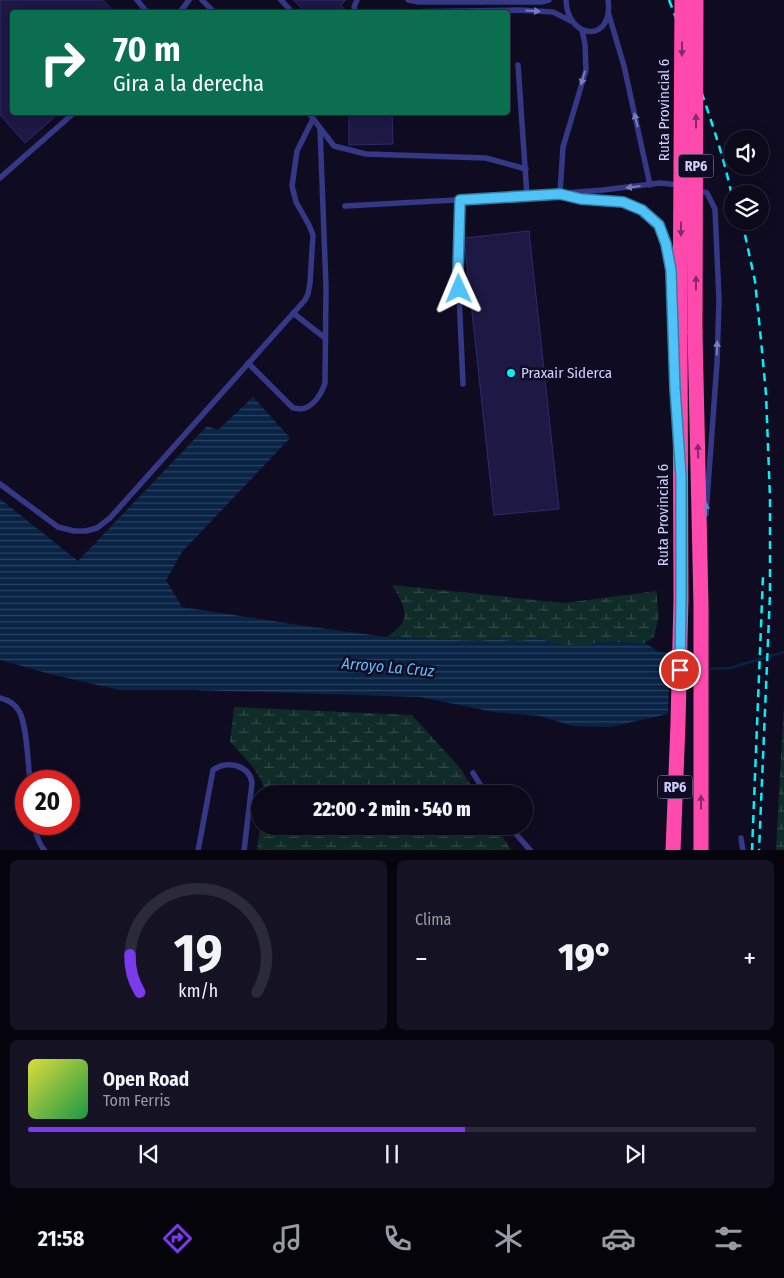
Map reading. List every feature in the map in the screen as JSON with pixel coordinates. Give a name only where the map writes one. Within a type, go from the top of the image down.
[{"type":"highway","name":"Ruta Provincial 6","points":[[673,850],[681,599],[682,0]]},
{"type":"highway","name":"Ruta Provincial 6","points":[[696,0],[681,333],[700,599],[701,850]]},
{"type":"highway","points":[[664,850],[678,723]]},
{"type":"lane","points":[[137,0],[146,10]]},
{"type":"lane","points":[[202,0],[212,10]]},
{"type":"lane","points":[[281,0],[290,10]]},
{"type":"lane","points":[[408,0],[419,2],[541,2],[548,0]]},
{"type":"lane","points":[[566,0],[567,13],[571,21]]},
{"type":"lane","points":[[608,0],[609,15],[624,66],[650,185]]},
{"type":"lane","points":[[510,10],[554,12],[571,21],[582,30],[590,31],[599,30],[606,24],[609,15]]},
{"type":"lane","points":[[560,194],[564,147],[586,70],[585,44],[582,30]]},
{"type":"lane","points":[[518,65],[527,196]]},
{"type":"lane","points":[[0,178],[72,115]]},
{"type":"lane","points":[[310,115],[334,146],[366,154],[486,158],[526,169]]},
{"type":"lane","points":[[0,484],[58,527],[74,531],[86,531],[97,528],[110,518],[304,300],[308,294],[310,283],[313,235],[296,202],[292,186],[297,151],[313,120]]},
{"type":"lane","points":[[248,363],[293,408],[302,409],[310,406],[322,392],[325,383],[326,286],[320,128]]},
{"type":"lane","points":[[345,206],[560,194],[660,183],[690,187],[707,193],[715,209],[719,300],[700,599]]},
{"type":"lane","points":[[560,194],[581,199],[623,202],[642,210],[659,225],[666,244],[681,333]]},
{"type":"lane","points":[[460,200],[458,270],[463,384]]},
{"type":"lane","points":[[292,313],[325,338]]},
{"type":"lane","points":[[0,698],[8,700],[18,710],[24,721],[29,770]]},
{"type":"lane","points":[[198,850],[213,770],[218,766],[237,765],[252,776],[244,850]]},
{"type":"lane","points":[[473,773],[480,785]]},
{"type":"lane","points":[[36,835],[45,850]]},
{"type":"lane","points":[[517,835],[531,850]]},
{"type":"lane","points":[[741,838],[742,850]]},
{"type":"green space","points":[[392,585],[564,603],[657,591],[659,615],[654,637],[645,643],[602,642],[581,646],[555,644],[540,638],[513,643],[498,638],[480,641],[387,637],[400,626],[404,616],[403,606]]},
{"type":"green space","points":[[784,704],[784,850],[776,850]]},
{"type":"green space","points":[[234,707],[412,715],[461,769],[471,785],[263,785],[257,773],[230,742]]},
{"type":"green space","points":[[259,835],[502,835],[511,850],[257,850]]},
{"type":"water","points":[[253,397],[290,438],[182,552],[166,580],[182,607],[387,637],[480,641],[498,638],[513,642],[540,638],[555,644],[581,646],[602,642],[645,643],[659,652],[670,653],[668,714],[610,727],[572,726],[540,716],[494,712],[420,697],[194,690],[119,690],[0,660],[0,499],[78,561],[207,426],[218,430]]},
{"type":"building","points":[[0,0],[103,0],[112,10],[10,10],[10,115],[57,115],[25,143],[0,115]]},
{"type":"building","points":[[294,0],[346,0],[341,5],[345,10],[303,10]]},
{"type":"building","points":[[349,115],[392,115],[393,144],[349,145]]},
{"type":"building","name":"Praxair Siderca","points":[[529,231],[559,509],[494,515],[464,238]]},
{"type":"waterway","name":"Arroyo La Cruz","points":[[705,669],[730,668],[784,652]]},
{"type":"railway","points":[[669,0],[714,130],[729,185]]},
{"type":"railway","points":[[744,230],[755,281],[761,340],[766,394],[770,498],[770,594],[759,850]]},
{"type":"railway","points":[[752,850],[763,576]]},
{"type":"place","name":"Praxair Siderca","points":[[511,373]]},
{"type":"route","points":[[459,289],[460,200],[560,194],[581,199],[623,202],[642,210],[659,225],[666,244],[671,270],[675,388],[681,476],[680,670]]}]
